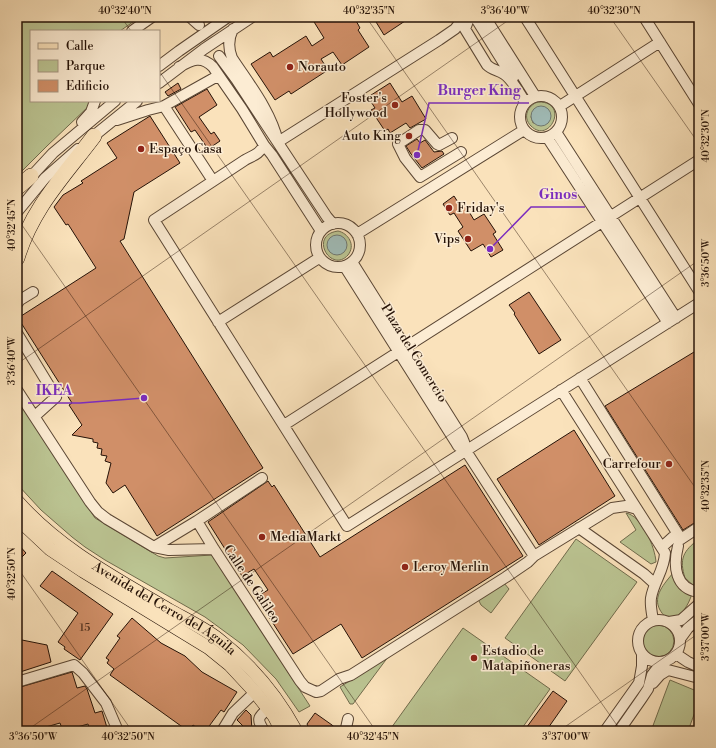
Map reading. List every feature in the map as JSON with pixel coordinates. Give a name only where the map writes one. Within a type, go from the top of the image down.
[{"type":"highway","points":[[17,258],[22,242],[42,203],[94,136]]},
{"type":"highway","points":[[17,188],[31,176]]},
{"type":"main road","name":"Avenida del Cerro del Águila","points":[[17,501],[56,539],[88,561],[217,638],[238,656],[265,685],[284,709],[296,731]]},
{"type":"main road","name":"Avenida del Cerro del Águila","points":[[17,518],[50,549],[83,571],[209,648],[230,665],[255,692],[274,716],[282,731]]},
{"type":"street","points":[[133,30],[152,17]]},
{"type":"street","points":[[190,17],[199,25]]},
{"type":"street","points":[[160,65],[228,17]]},
{"type":"street","points":[[160,82],[179,67],[252,17]]},
{"type":"street","points":[[485,17],[535,96]]},
{"type":"street","points":[[491,17],[505,49]]},
{"type":"street","points":[[525,17],[641,197],[699,291]]},
{"type":"street","points":[[644,17],[699,104]]},
{"type":"street","points":[[278,142],[439,40],[459,25],[462,20],[469,18]]},
{"type":"street","points":[[469,18],[489,54]]},
{"type":"street","points":[[469,18],[522,93],[525,102]]},
{"type":"street","points":[[469,18],[465,29],[487,65],[491,69],[503,73],[508,77],[525,102]]},
{"type":"street","points":[[233,29],[229,39],[229,52],[270,117],[278,142]]},
{"type":"street","points":[[560,106],[660,42]]},
{"type":"street","points":[[272,155],[270,146],[235,88],[217,53],[333,224]]},
{"type":"street","points":[[179,67],[190,61],[202,60],[207,61],[213,67],[321,231]]},
{"type":"street","points":[[109,123],[164,106],[214,78],[220,78]]},
{"type":"street","points":[[542,95],[549,97],[560,106],[562,119],[560,126],[556,132],[547,137],[534,137],[524,130],[520,123],[521,108],[525,102],[535,96],[542,95]]},
{"type":"street","points":[[17,194],[31,176],[91,112],[95,102]]},
{"type":"street","points":[[53,153],[114,102]]},
{"type":"street","points":[[17,212],[45,178],[136,102]]},
{"type":"street","points":[[164,106],[213,181]]},
{"type":"street","points":[[452,138],[439,145],[425,130],[418,130],[398,144],[405,158],[420,177],[461,152]]},
{"type":"street","points":[[357,234],[524,130]]},
{"type":"street","points":[[556,132],[606,219]]},
{"type":"street","points":[[547,137],[606,219],[672,320]]},
{"type":"street","points":[[264,145],[262,150],[154,220],[348,526],[699,303]]},
{"type":"street","points":[[284,425],[699,160]]},
{"type":"street","points":[[340,223],[347,225],[357,234],[360,241],[360,249],[357,256],[348,264],[338,268],[324,263],[319,258],[316,251],[317,237],[326,226],[340,223]]},
{"type":"street","points":[[218,322],[319,258]]},
{"type":"street","name":"Plaza del Comercio","points":[[348,264],[402,350],[458,446],[466,451],[534,556]]},
{"type":"street","points":[[17,304],[20,300],[33,292]]},
{"type":"street","points":[[17,333],[56,397],[35,416]]},
{"type":"street","points":[[580,378],[680,542],[676,556],[676,571],[682,582],[687,589],[699,592]]},
{"type":"street","name":"Calle de Galileo","points":[[17,390],[98,512],[154,547],[169,550],[214,549],[300,681],[306,687],[316,692],[321,691],[339,679],[348,670],[524,558],[534,556],[612,508],[626,506],[637,509]]},
{"type":"street","points":[[561,390],[663,550],[664,564],[655,584],[651,600],[653,620]]},
{"type":"street","points":[[154,547],[197,521],[262,478]]},
{"type":"street","points":[[197,521],[214,549]]},
{"type":"street","points":[[579,528],[644,574],[655,584]]},
{"type":"street","points":[[663,550],[670,553],[680,542],[699,528]]},
{"type":"street","points":[[651,600],[666,621],[674,626],[680,639]]},
{"type":"street","points":[[699,604],[681,620],[653,620],[646,624],[638,634],[639,648],[642,654],[651,661],[662,662],[672,658],[676,654],[680,639],[688,628],[699,619]]},
{"type":"street","points":[[605,731],[639,683],[642,666],[642,654]]},
{"type":"street","points":[[676,654],[699,667]]},
{"type":"street","points":[[648,689],[652,675],[662,662]]},
{"type":"street","points":[[17,682],[74,664],[83,673],[106,703],[118,731]]},
{"type":"street","points":[[619,731],[648,689],[660,675],[668,670],[699,678]]},
{"type":"street","points":[[222,731],[233,713],[255,692]]},
{"type":"street","points":[[264,731],[259,722],[259,718],[260,715],[268,709]]},
{"type":"street","points":[[348,719],[346,728],[349,731]]},
{"type":"green space","points":[[20,17],[140,17],[121,30],[30,30],[30,102],[90,102],[90,105],[17,176],[17,20]]},
{"type":"green space","points":[[538,102],[548,104],[553,108],[555,114],[554,121],[545,130],[538,130],[528,123],[527,112],[534,104]],"holes":[[[544,107],[550,115],[549,121],[533,123],[531,117],[533,111]]]},
{"type":"green space","points":[[338,231],[342,232],[350,240],[350,251],[348,255],[341,260],[335,260],[329,257],[325,252],[323,245],[329,234]],"holes":[[[341,236],[345,240],[330,251],[328,246]]]},
{"type":"green space","points":[[17,395],[95,518],[158,556],[165,558],[212,555],[310,706],[299,712],[276,679],[243,645],[205,617],[85,547],[41,510],[17,484]]},
{"type":"green space","points":[[626,513],[632,515],[647,533],[653,548],[656,562],[651,564],[620,542],[636,530]]},
{"type":"green space","points":[[576,539],[637,582],[565,681],[505,638]]},
{"type":"green space","points":[[699,539],[699,584],[695,587],[685,578],[682,566],[684,556],[689,547]]},
{"type":"green space","points":[[673,573],[692,594],[687,606],[682,612],[675,617],[670,618],[661,612],[658,605],[658,595],[666,581]]},
{"type":"green space","points":[[504,583],[509,589],[491,613],[481,605],[478,599]]},
{"type":"green space","points":[[655,625],[661,625],[671,632],[674,641],[673,647],[667,654],[661,657],[655,657],[645,650],[642,644],[642,638],[649,628]]},
{"type":"green space","name":"Estadio de Matapiñoneras","points":[[463,628],[550,689],[520,731],[389,731]]},
{"type":"green space","points":[[388,657],[353,704],[350,704],[340,687]]},
{"type":"green space","points":[[670,680],[699,692],[699,701],[688,731],[651,731]]},
{"type":"water","points":[[541,106],[548,109],[551,116],[548,123],[541,126],[534,123],[531,116],[534,109]]},
{"type":"water","points":[[337,235],[344,238],[347,245],[344,252],[337,255],[330,252],[327,245],[330,238]]},
{"type":"building","points":[[311,17],[354,17],[360,28],[358,30],[369,47],[342,65],[333,52],[321,59],[328,70],[291,94],[289,91],[275,100],[251,64],[270,52],[273,57],[306,36],[312,46],[324,38]]},
{"type":"building","points":[[373,17],[411,17],[384,35]]},
{"type":"building","points":[[178,83],[181,89],[168,96],[165,92]]},
{"type":"building","name":"Foster's Hollywood","points":[[390,83],[402,102],[412,96],[426,119],[410,128],[406,123],[390,133],[388,129],[385,131],[371,110],[375,108],[368,97]]},
{"type":"building","points":[[207,89],[217,105],[199,117],[211,134],[214,132],[220,141],[208,149],[195,130],[191,132],[175,107]]},
{"type":"building","points":[[150,116],[180,163],[134,192],[124,239],[120,241],[263,468],[157,536],[125,485],[113,493],[106,483],[111,463],[105,461],[107,456],[101,455],[102,449],[97,448],[98,443],[93,442],[93,439],[72,435],[82,425],[69,405],[72,403],[18,318],[96,268],[68,224],[66,225],[54,207],[63,195],[83,183],[81,181],[117,158],[107,143]]},
{"type":"building","points":[[417,139],[420,143],[425,140],[434,152],[442,151],[444,154],[422,168],[406,146]]},
{"type":"building","points":[[454,196],[461,207],[465,205],[474,220],[484,214],[496,232],[493,234],[503,250],[491,257],[483,244],[471,251],[458,231],[463,227],[454,213],[450,215],[443,204]]},
{"type":"building","points":[[529,292],[561,340],[539,354],[509,305]]},
{"type":"building","name":"Carrefour","points":[[699,349],[699,520],[683,530],[605,406]]},
{"type":"building","points":[[574,430],[615,496],[539,545],[497,479]]},
{"type":"building","name":"Leroy Merlin","points":[[465,465],[523,556],[362,658],[341,624],[293,654],[256,597],[268,590],[254,569],[242,576],[208,522],[268,481],[272,487],[274,485],[320,557]]},
{"type":"building","points":[[17,543],[26,553],[17,562]]},
{"type":"building","points":[[52,571],[113,614],[80,660],[64,649],[65,647],[58,642],[78,613],[40,586]]},
{"type":"building","points":[[132,618],[161,643],[185,656],[202,672],[237,692],[224,712],[221,710],[207,729],[203,727],[200,730],[193,725],[188,731],[110,675],[114,669],[107,663],[109,660],[106,658],[120,638],[117,636]]},
{"type":"building","points":[[17,639],[47,645],[51,662],[17,673]]},
{"type":"building","points":[[72,672],[77,688],[85,686],[87,689],[95,713],[102,711],[108,731],[90,731],[88,724],[63,731],[60,723],[32,731],[23,731],[22,725],[17,727],[17,688]]},
{"type":"building","points":[[553,691],[567,701],[546,731],[524,731]]},
{"type":"building","points":[[246,710],[251,715],[252,731],[248,731],[237,720]]},
{"type":"building","points":[[315,713],[339,731],[310,731],[307,724]]},
{"type":"tunnel","points":[[200,26],[215,50]]},
{"type":"place","name":"Norauto","points":[[290,67]]},
{"type":"place","name":"Foster's Hollywood","points":[[395,105]]},
{"type":"place","name":"Auto King","points":[[409,136]]},
{"type":"place","name":"Espaço Casa","points":[[141,149]]},
{"type":"place","name":"Burger King","points":[[417,155]]},
{"type":"place","name":"Friday's","points":[[449,208]]},
{"type":"place","name":"Vips","points":[[468,239]]},
{"type":"place","name":"Ginos","points":[[490,249]]},
{"type":"place","name":"IKEA","points":[[144,398]]},
{"type":"place","name":"Carrefour","points":[[669,464]]},
{"type":"place","name":"MediaMarkt","points":[[262,537]]},
{"type":"place","name":"Leroy Merlin","points":[[405,567]]},
{"type":"place","name":"Estadio de Matapiñoneras","points":[[474,658]]}]
